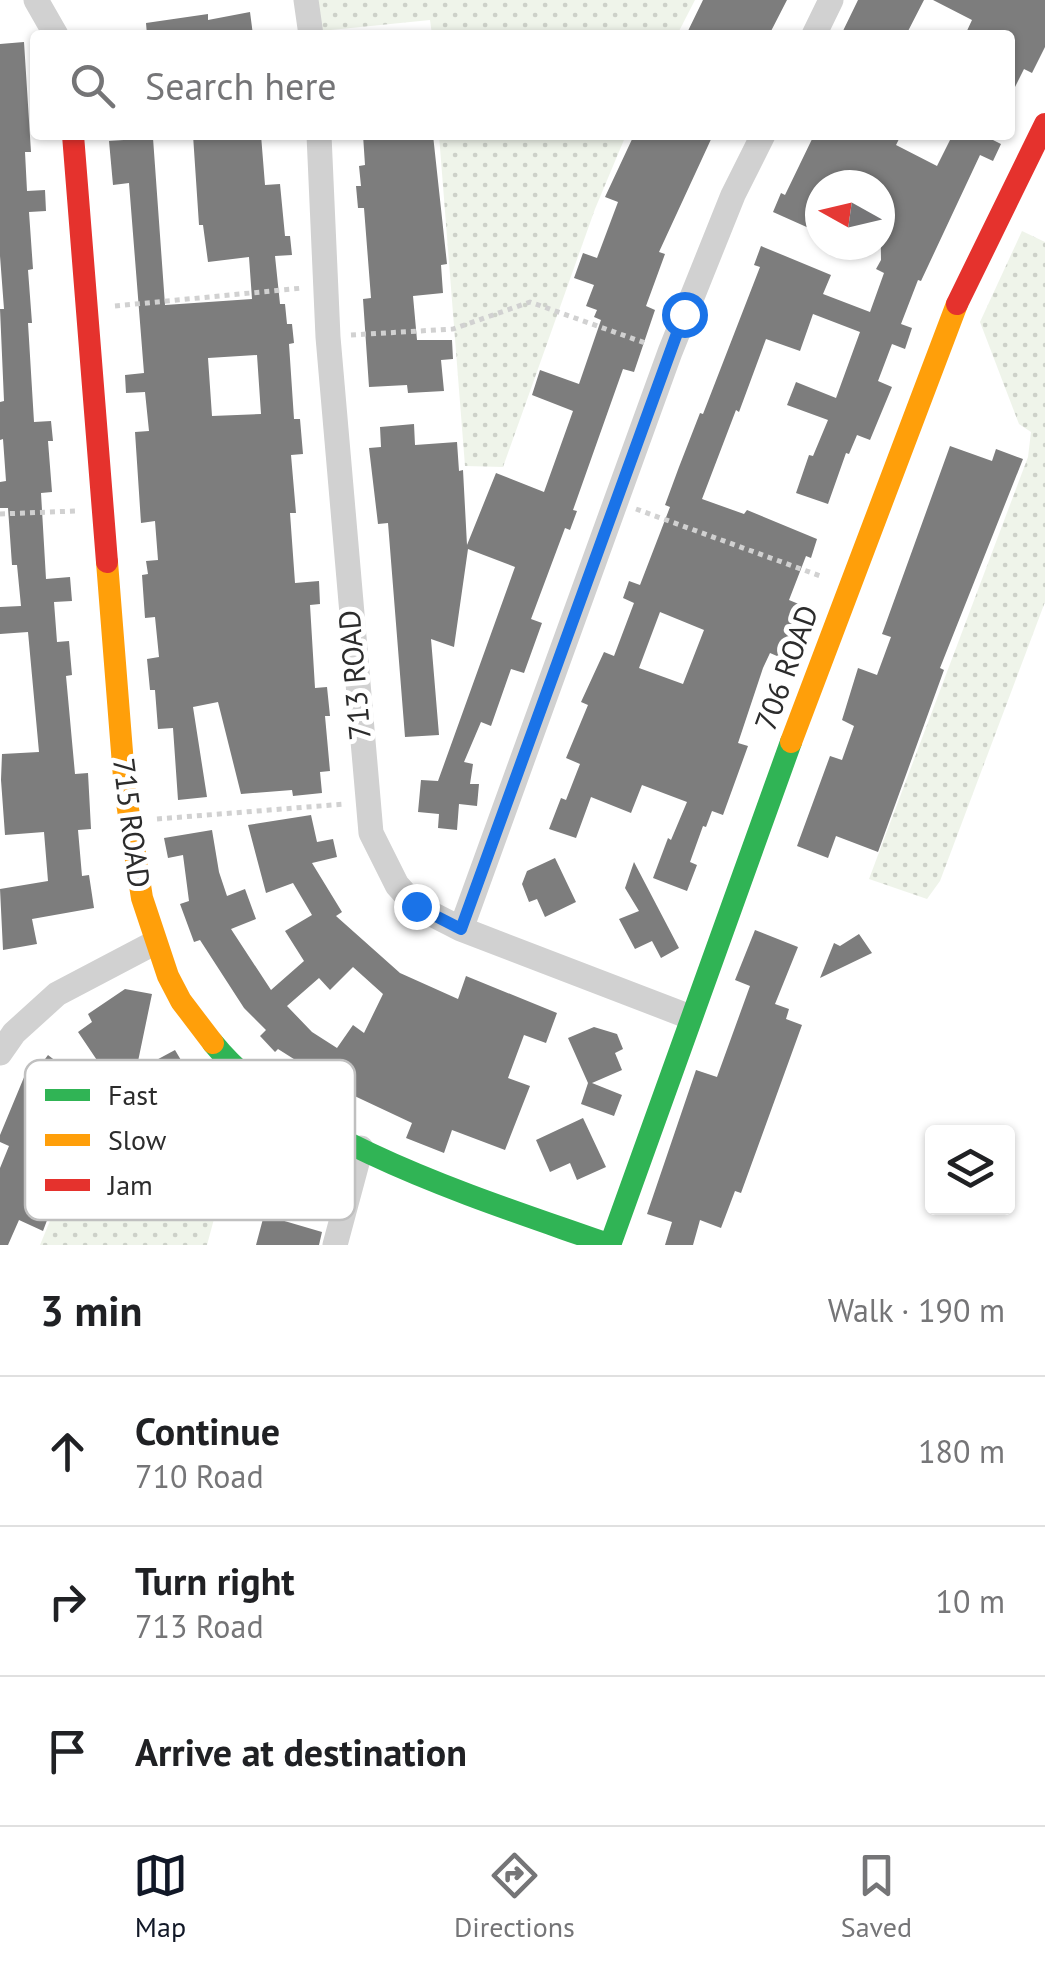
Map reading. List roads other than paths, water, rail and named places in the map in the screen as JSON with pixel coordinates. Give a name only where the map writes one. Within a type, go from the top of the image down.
[{"type":"street","points":[[36,0],[53,30]]},
{"type":"street","points":[[306,0],[310,30]]},
{"type":"street","points":[[816,30],[831,0]]},
{"type":"street","name":"706 ROAD","points":[[610,1245],[690,1017],[953,311],[1045,124]]},
{"type":"street","name":"715 ROAD","points":[[73,140],[124,790],[138,893],[154,943],[182,1002],[230,1060]]},
{"type":"street","name":"713 ROAD","points":[[319,140],[328,336],[371,832],[397,885],[416,906],[461,929],[690,1017]]},
{"type":"street","points":[[461,929],[670,352],[733,195],[760,140]]},
{"type":"street","points":[[0,1053],[14,1032],[57,994],[154,943]]},
{"type":"street","name":"715 ROAD","points":[[355,1145],[610,1245]]},
{"type":"street","points":[[355,1170],[361,1148]]},
{"type":"street","points":[[335,1245],[342,1220]]}]
